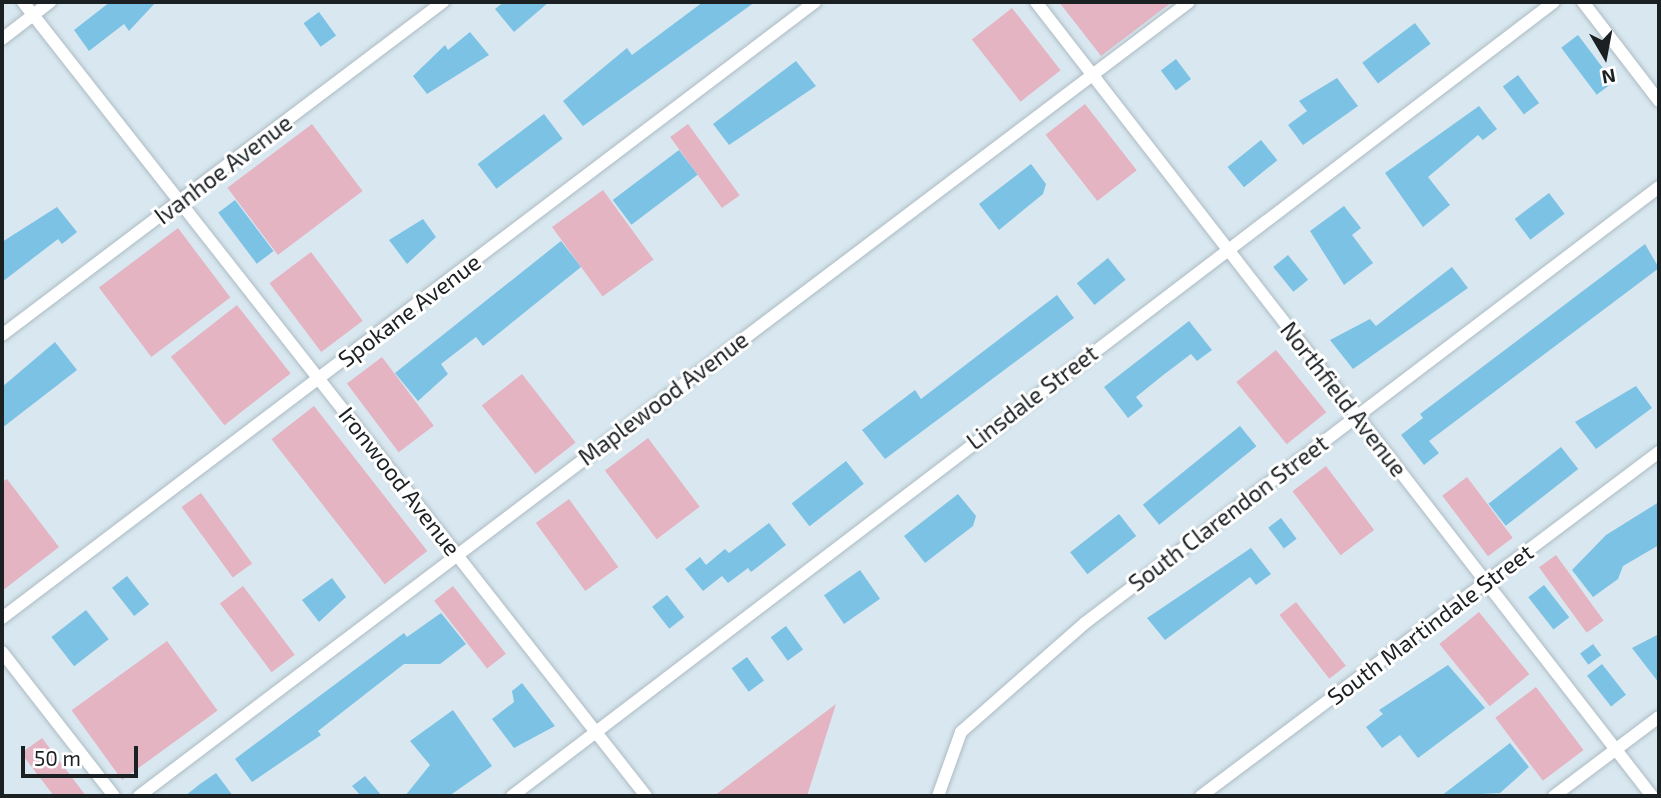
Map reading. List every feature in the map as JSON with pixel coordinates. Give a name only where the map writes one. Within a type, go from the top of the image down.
[{"type":"street","name":"Ironwood Avenue","points":[[23,2],[320,377],[646,796]]},
{"type":"street","points":[[2,39],[50,2]]},
{"type":"street","name":"Ivanhoe Avenue","points":[[2,335],[443,2]]},
{"type":"street","name":"Spokane Avenue","points":[[2,618],[815,2]]},
{"type":"street","name":"Northfield Avenue","points":[[1036,2],[1652,796]]},
{"type":"street","name":"Maplewood Avenue","points":[[139,796],[1189,2]]},
{"type":"street","name":"Linsdale Street","points":[[512,796],[1227,248],[1554,2]]},
{"type":"street","points":[[1583,2],[1659,101]]},
{"type":"street","name":"South Clarendon Street","points":[[938,796],[967,725],[1085,623],[1659,187]]},
{"type":"street","name":"South Martindale Street","points":[[1201,796],[1659,452]]},
{"type":"street","points":[[2,652],[114,796]]},
{"type":"street","points":[[1554,796],[1659,717]]},
{"type":"shaded area","points":[[1059,2],[1172,2],[1101,56]]},
{"type":"shaded area","points":[[1012,8],[1061,70],[1020,102],[972,39]]},
{"type":"shaded area","points":[[1085,104],[1137,170],[1097,201],[1046,135]]},
{"type":"shaded area","points":[[312,124],[363,191],[278,255],[227,188]]},
{"type":"shaded area","points":[[688,124],[740,195],[722,208],[670,137]]},
{"type":"shaded area","points":[[603,190],[654,260],[603,297],[552,227]]},
{"type":"shaded area","points":[[178,228],[230,297],[151,357],[99,288]]},
{"type":"shaded area","points":[[311,252],[363,321],[321,352],[269,283]]},
{"type":"shaded area","points":[[237,305],[291,374],[224,425],[171,357]]},
{"type":"shaded area","points":[[1276,350],[1326,412],[1287,444],[1236,382]]},
{"type":"shaded area","points":[[382,357],[434,426],[399,452],[347,383]]},
{"type":"shaded area","points":[[522,374],[576,443],[535,474],[482,405]]},
{"type":"shaded area","points":[[314,406],[427,551],[385,584],[271,439]]},
{"type":"shaded area","points":[[648,438],[700,507],[657,539],[605,470]]},
{"type":"shaded area","points":[[1326,466],[1374,530],[1341,555],[1292,491]]},
{"type":"shaded area","points":[[1467,477],[1513,538],[1488,556],[1442,496]]},
{"type":"shaded area","points":[[7,479],[59,547],[2,591],[2,482]]},
{"type":"shaded area","points":[[201,493],[252,563],[233,577],[182,507]]},
{"type":"shaded area","points":[[569,499],[618,567],[585,591],[536,523]]},
{"type":"shaded area","points":[[1556,555],[1604,621],[1587,633],[1539,567]]},
{"type":"shaded area","points":[[243,586],[295,655],[272,672],[220,603]]},
{"type":"shaded area","points":[[453,586],[506,654],[487,669],[434,601]]},
{"type":"shaded area","points":[[1296,602],[1346,666],[1329,679],[1279,615]]},
{"type":"shaded area","points":[[1479,612],[1529,674],[1490,706],[1439,644]]},
{"type":"shaded area","points":[[167,641],[218,711],[122,780],[72,710]]},
{"type":"shaded area","points":[[1536,687],[1584,750],[1543,781],[1495,718]]},
{"type":"shaded area","points":[[836,704],[807,796],[714,796]]},
{"type":"shaded area","points":[[42,738],[86,796],[54,796],[21,753]]},
{"type":"building","points":[[110,2],[156,2],[129,31],[124,24],[89,51],[74,30]]},
{"type":"building","points":[[504,2],[549,2],[514,32],[495,9]]},
{"type":"building","points":[[703,2],[755,2],[583,126],[563,101],[627,48],[632,55]]},
{"type":"building","points":[[319,12],[336,35],[321,47],[304,23]]},
{"type":"building","points":[[1415,23],[1431,44],[1378,83],[1362,63]]},
{"type":"building","points":[[470,32],[489,55],[427,94],[413,76],[445,45],[448,50]]},
{"type":"building","points":[[1578,35],[1614,82],[1597,95],[1561,48]]},
{"type":"building","points":[[1176,59],[1191,79],[1176,90],[1161,70]]},
{"type":"building","points":[[796,61],[816,86],[729,145],[713,124]]},
{"type":"building","points":[[1518,75],[1539,103],[1524,114],[1503,86]]},
{"type":"building","points":[[1337,78],[1358,106],[1303,145],[1288,125],[1307,111],[1299,101]]},
{"type":"building","points":[[1479,106],[1497,129],[1483,140],[1478,135],[1428,177],[1450,205],[1423,227],[1385,173]]},
{"type":"building","points":[[544,114],[563,139],[496,189],[478,164]]},
{"type":"building","points":[[1261,140],[1277,160],[1244,187],[1228,167]]},
{"type":"building","points":[[679,150],[698,175],[631,225],[613,200]]},
{"type":"building","points":[[1031,164],[1046,184],[1043,194],[999,230],[979,204]]},
{"type":"building","points":[[1549,193],[1565,214],[1530,240],[1515,219]]},
{"type":"building","points":[[235,200],[274,251],[257,264],[218,213]]},
{"type":"building","points":[[1344,206],[1361,228],[1352,235],[1373,263],[1344,285],[1310,231]]},
{"type":"building","points":[[57,207],[77,232],[62,244],[58,239],[2,282],[2,242]]},
{"type":"building","points":[[423,219],[436,237],[407,264],[389,240]]},
{"type":"building","points":[[561,241],[581,267],[483,346],[476,337],[441,364],[448,374],[418,401],[395,373]]},
{"type":"building","points":[[1645,244],[1659,268],[1429,441],[1439,453],[1424,465],[1401,435],[1423,418],[1420,414]]},
{"type":"building","points":[[1288,255],[1308,280],[1293,292],[1273,267]]},
{"type":"building","points":[[1108,258],[1126,280],[1095,305],[1077,283]]},
{"type":"building","points":[[1452,267],[1468,288],[1353,369],[1330,340],[1370,319],[1376,326]]},
{"type":"building","points":[[1057,295],[1074,318],[885,459],[862,430],[915,390],[921,399]]},
{"type":"building","points":[[1189,321],[1212,350],[1197,361],[1191,354],[1136,397],[1143,406],[1128,418],[1104,387]]},
{"type":"building","points":[[55,342],[77,370],[2,428],[2,387]]},
{"type":"building","points":[[1636,386],[1652,408],[1596,449],[1575,422]]},
{"type":"building","points":[[1240,426],[1256,446],[1159,525],[1143,505]]},
{"type":"building","points":[[1561,447],[1578,469],[1506,526],[1489,504]]},
{"type":"building","points":[[846,461],[864,484],[809,526],[792,503]]},
{"type":"building","points":[[958,494],[976,516],[973,526],[925,563],[904,536]]},
{"type":"building","points":[[1659,502],[1659,545],[1623,566],[1618,579],[1593,597],[1572,570],[1606,535]]},
{"type":"building","points":[[1119,514],[1136,536],[1087,574],[1070,552]]},
{"type":"building","points":[[1281,518],[1297,539],[1284,548],[1268,528]]},
{"type":"building","points":[[769,523],[786,545],[751,572],[748,568],[728,583],[722,576],[703,591],[685,569],[700,557],[706,565],[725,549],[729,553]]},
{"type":"building","points":[[1251,548],[1271,574],[1256,585],[1250,577],[1165,640],[1147,618]]},
{"type":"building","points":[[860,570],[880,599],[844,624],[824,595]]},
{"type":"building","points":[[127,576],[149,604],[134,616],[112,588]]},
{"type":"building","points":[[332,578],[346,597],[319,622],[302,600]]},
{"type":"building","points":[[1544,585],[1569,617],[1553,630],[1528,597]]},
{"type":"building","points":[[667,595],[684,617],[669,629],[652,607]]},
{"type":"building","points":[[86,610],[109,639],[74,666],[51,637]]},
{"type":"building","points":[[441,613],[466,644],[440,664],[404,664],[318,731],[321,735],[252,782],[235,759],[404,633],[407,637]]},
{"type":"building","points":[[786,626],[803,649],[788,661],[771,637]]},
{"type":"building","points":[[1659,634],[1659,683],[1632,648]]},
{"type":"building","points":[[1593,644],[1601,655],[1588,665],[1580,653]]},
{"type":"building","points":[[747,657],[764,680],[749,692],[732,668]]},
{"type":"building","points":[[1602,664],[1626,695],[1611,706],[1587,676]]},
{"type":"building","points":[[1448,665],[1485,708],[1418,758],[1400,735],[1382,748],[1366,727],[1383,714],[1379,710]]},
{"type":"building","points":[[522,683],[555,726],[514,748],[492,719],[514,702],[512,691]]},
{"type":"building","points":[[453,710],[492,766],[449,796],[405,796],[430,765],[410,741]]},
{"type":"building","points":[[1510,743],[1529,767],[1500,793],[1441,796]]},
{"type":"building","points":[[216,773],[233,796],[185,796],[200,784]]},
{"type":"building","points":[[365,776],[382,796],[361,796],[352,786]]}]
